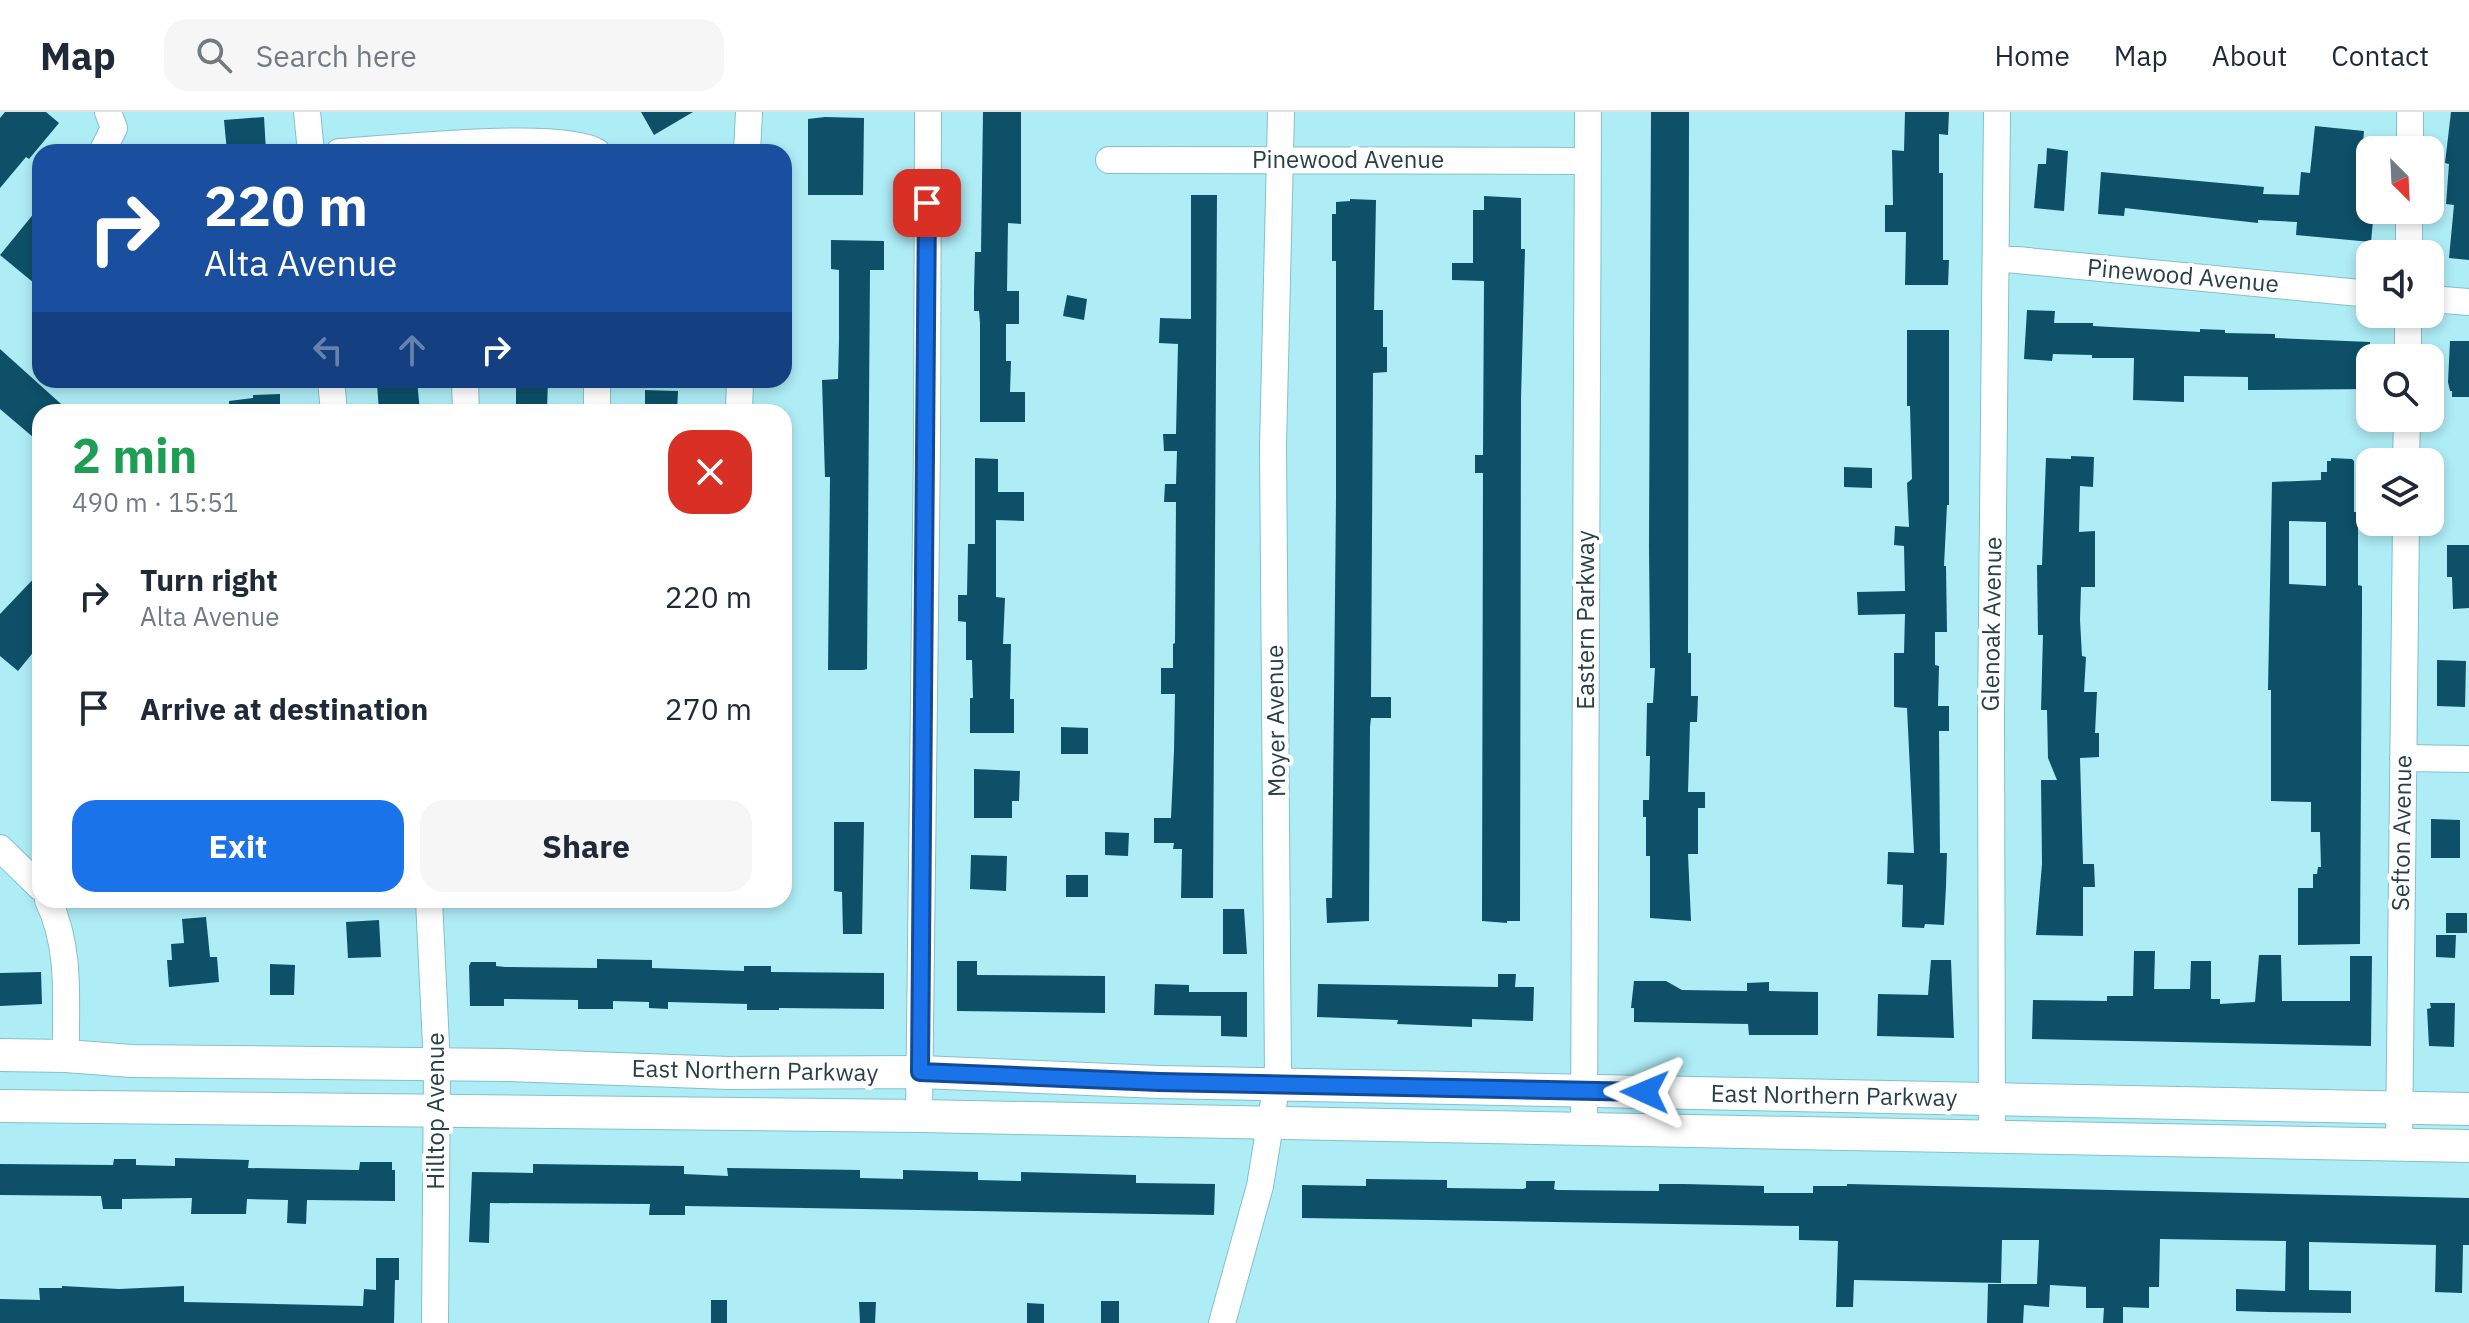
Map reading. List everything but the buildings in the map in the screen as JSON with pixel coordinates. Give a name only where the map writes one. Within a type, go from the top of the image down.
[{"type":"main road","name":"East Northern Parkway","points":[[0,1055],[506,1065],[729,1073],[920,1072],[1276,1084],[2469,1109]]},
{"type":"main road","points":[[109,1107],[113,1059]]},
{"type":"main road","name":"East Northern Parkway","points":[[0,1106],[919,1116],[2469,1146]]},
{"type":"street","points":[[106,144],[114,128],[108,112]]},
{"type":"street","points":[[307,112],[310,144]]},
{"type":"street","points":[[747,144],[749,112]]},
{"type":"street","points":[[919,1116],[928,112]]},
{"type":"street","name":"Moyer Avenue","points":[[1222,1323],[1260,1186],[1276,1084],[1279,1042],[1273,446],[1281,112]]},
{"type":"street","name":"Eastern Parkway","points":[[1584,1129],[1588,112]]},
{"type":"street","name":"Glenoak Avenue","points":[[1992,1137],[1991,717],[1997,112]]},
{"type":"street","points":[[2410,112],[2410,136]]},
{"type":"street","points":[[473,144],[578,144]]},
{"type":"street","name":"Pinewood Avenue","points":[[1109,160],[1587,161]]},
{"type":"street","name":"Pinewood Avenue","points":[[1996,258],[2356,293]]},
{"type":"street","points":[[2444,300],[2469,302]]},
{"type":"street","name":"Sefton Avenue","points":[[2399,1145],[2406,536]]},
{"type":"street","points":[[2403,758],[2469,759]]},
{"type":"street","points":[[0,848],[32,879]]},
{"type":"street","points":[[51,908],[59,924],[64,952],[66,1056]]},
{"type":"street","name":"Hilltop Avenue","points":[[429,908],[438,1109],[435,1323]]},
{"type":"route","points":[[927,203],[920,1072],[1159,1082],[1645,1092]]}]
